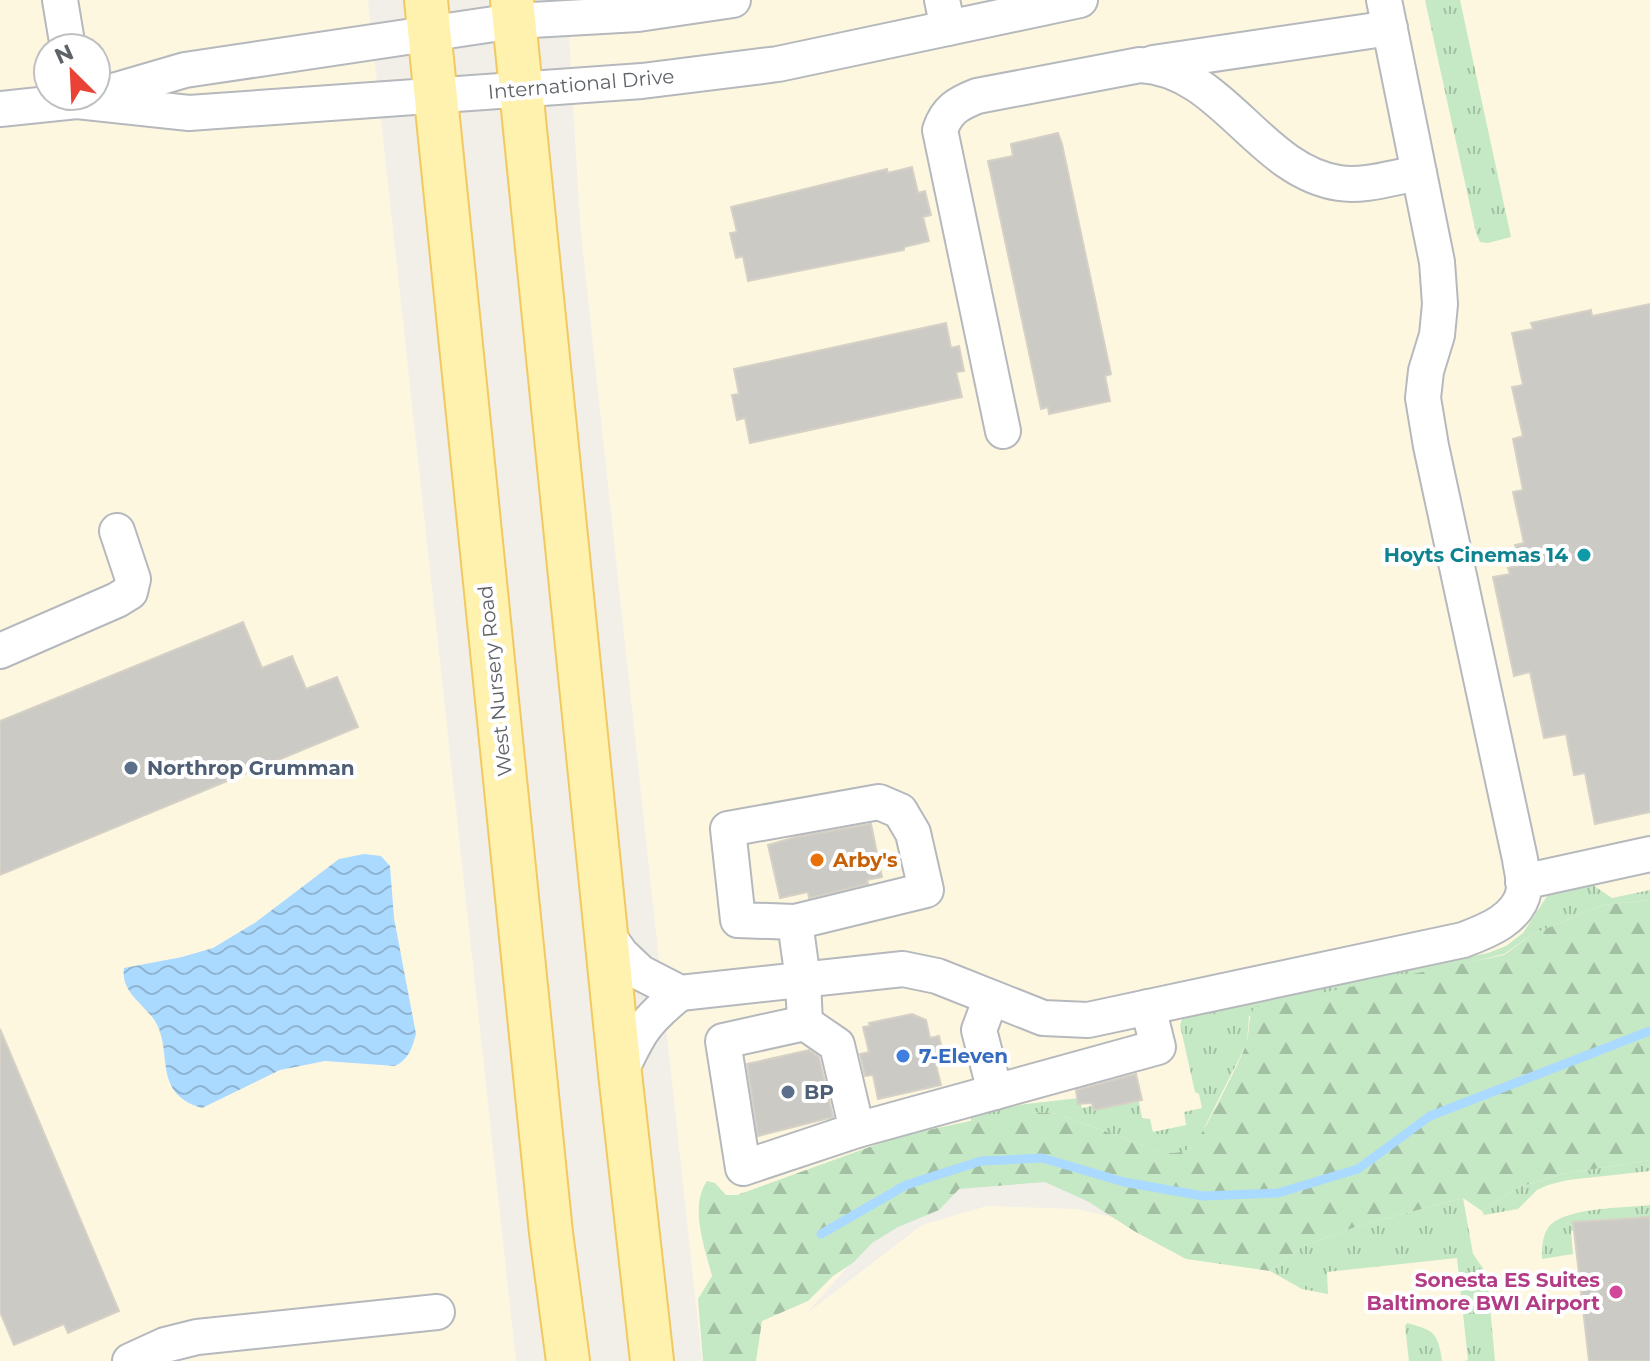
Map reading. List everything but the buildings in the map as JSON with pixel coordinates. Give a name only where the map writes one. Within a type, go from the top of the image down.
[{"type":"main road","points":[[513,10],[652,1361]]},
{"type":"main road","name":"West Nursery Road","points":[[428,17],[551,1233],[568,1361]]},
{"type":"street","points":[[60,0],[65,32]]},
{"type":"street","name":"International Drive","points":[[112,90],[185,70],[428,17],[513,10],[638,14],[733,0]]},
{"type":"street","name":"International Drive","points":[[112,101],[189,113],[642,81],[778,64],[945,14],[1080,0]]},
{"type":"street","points":[[620,1073],[639,1031],[654,1013],[680,993],[903,969],[937,976],[1043,1018],[1088,1020],[1463,940],[1484,932],[1517,908],[1524,890],[1520,859],[1425,409],[1426,371],[1437,335],[1440,304],[1437,262],[1387,14],[977,96],[960,102],[947,112],[940,130],[1003,431]]},
{"type":"street","points":[[1140,65],[1159,66],[1177,72],[1200,87],[1295,166],[1324,180],[1343,184],[1419,173]]},
{"type":"street","name":"International Drive","points":[[0,109],[32,105]]},
{"type":"street","points":[[0,651],[130,592],[133,579],[117,531]]},
{"type":"street","points":[[879,802],[900,811],[913,833],[926,890],[795,922],[738,920],[728,829],[879,802]]},
{"type":"street","points":[[1523,882],[1650,854]]},
{"type":"street","points":[[795,922],[805,1023]]},
{"type":"street","points":[[606,933],[621,954],[641,973],[680,993]]},
{"type":"street","points":[[991,998],[979,1030],[995,1092]]},
{"type":"street","points":[[857,1130],[837,1045],[805,1023],[723,1041],[743,1168],[857,1130],[1158,1047],[1148,1007]]},
{"type":"street","points":[[130,1361],[165,1345],[197,1337],[437,1312]]},
{"type":"shaded area","name":"Northrop Grumman","points":[[0,0],[368,0],[516,1361],[0,1361]]},
{"type":"shaded area","points":[[567,0],[1650,0],[1650,965],[1295,1152],[959,1140],[806,1314],[922,1225],[987,1206],[1077,1209],[1151,1226],[1650,1083],[1650,1361],[702,1361],[580,224]]},
{"type":"green space","points":[[1425,0],[1460,0],[1511,237],[1488,243],[1480,242],[1476,233]]},
{"type":"green space","points":[[1584,879],[1612,898],[1650,890],[1650,900],[1603,905],[1533,934],[1504,954],[1249,1016],[1247,1043],[1196,1144],[1182,1153],[1164,1153],[1058,1114],[1035,1112],[971,1121],[971,1114],[1026,1104],[1079,1098],[1082,1108],[1130,1098],[1137,1091],[1142,1118],[1150,1119],[1153,1132],[1186,1125],[1184,1112],[1202,1108],[1199,1094],[1195,1092],[1180,1025],[1182,1019],[1488,953],[1506,946],[1523,933],[1549,893]]},
{"type":"green space","points":[[1650,900],[1650,1160],[1563,1174],[1519,1187],[1482,1211],[1463,1198],[1358,1226],[1303,1246],[1270,1271],[1186,1259],[1089,1202],[1045,1182],[959,1189],[939,1210],[898,1227],[872,1243],[808,1301],[762,1321],[756,1361],[703,1361],[698,1299],[712,1276],[703,1240],[699,1203],[707,1181],[715,1183],[726,1195],[737,1195],[900,1136],[989,1117],[1035,1112],[1058,1114],[1164,1153],[1183,1151],[1197,1141],[1230,1078],[1247,1042],[1255,1007],[1504,955],[1533,934],[1603,905]]},
{"type":"green space","points":[[1650,1160],[1650,1171],[1568,1180],[1537,1190],[1518,1209],[1484,1215],[1482,1211],[1519,1187],[1563,1174]]},
{"type":"green space","points":[[1463,1198],[1473,1254],[1487,1274],[1495,1361],[1465,1361],[1468,1360],[1457,1258],[1327,1272],[1328,1294],[1302,1289],[1270,1271],[1303,1246],[1358,1226]]},
{"type":"green space","points":[[1650,1205],[1650,1222],[1571,1231],[1573,1254],[1542,1259],[1545,1235],[1555,1221],[1580,1212]]},
{"type":"green space","points":[[1407,1323],[1433,1334],[1439,1344],[1442,1361],[1409,1361]]},
{"type":"water","points":[[364,854],[381,856],[390,866],[394,918],[416,1034],[407,1056],[395,1066],[325,1061],[280,1070],[202,1108],[186,1101],[170,1082],[160,1033],[155,1021],[129,991],[124,968],[213,948],[256,922],[339,859]]},
{"type":"waterway","points":[[821,1234],[906,1185],[981,1161],[1042,1158],[1124,1182],[1203,1196],[1278,1193],[1358,1169],[1430,1116],[1650,1031]]},
{"type":"place","name":"Hoyts Cinemas 14","points":[[1584,555]]},
{"type":"place","name":"Northrop Grumman","points":[[131,768]]},
{"type":"place","name":"Arby's","points":[[817,860]]},
{"type":"place","name":"7-Eleven","points":[[903,1056]]},
{"type":"place","name":"BP","points":[[788,1092]]},
{"type":"place","name":"Sonesta ES Suites Baltimore BWI Airport","points":[[1616,1292]]}]
